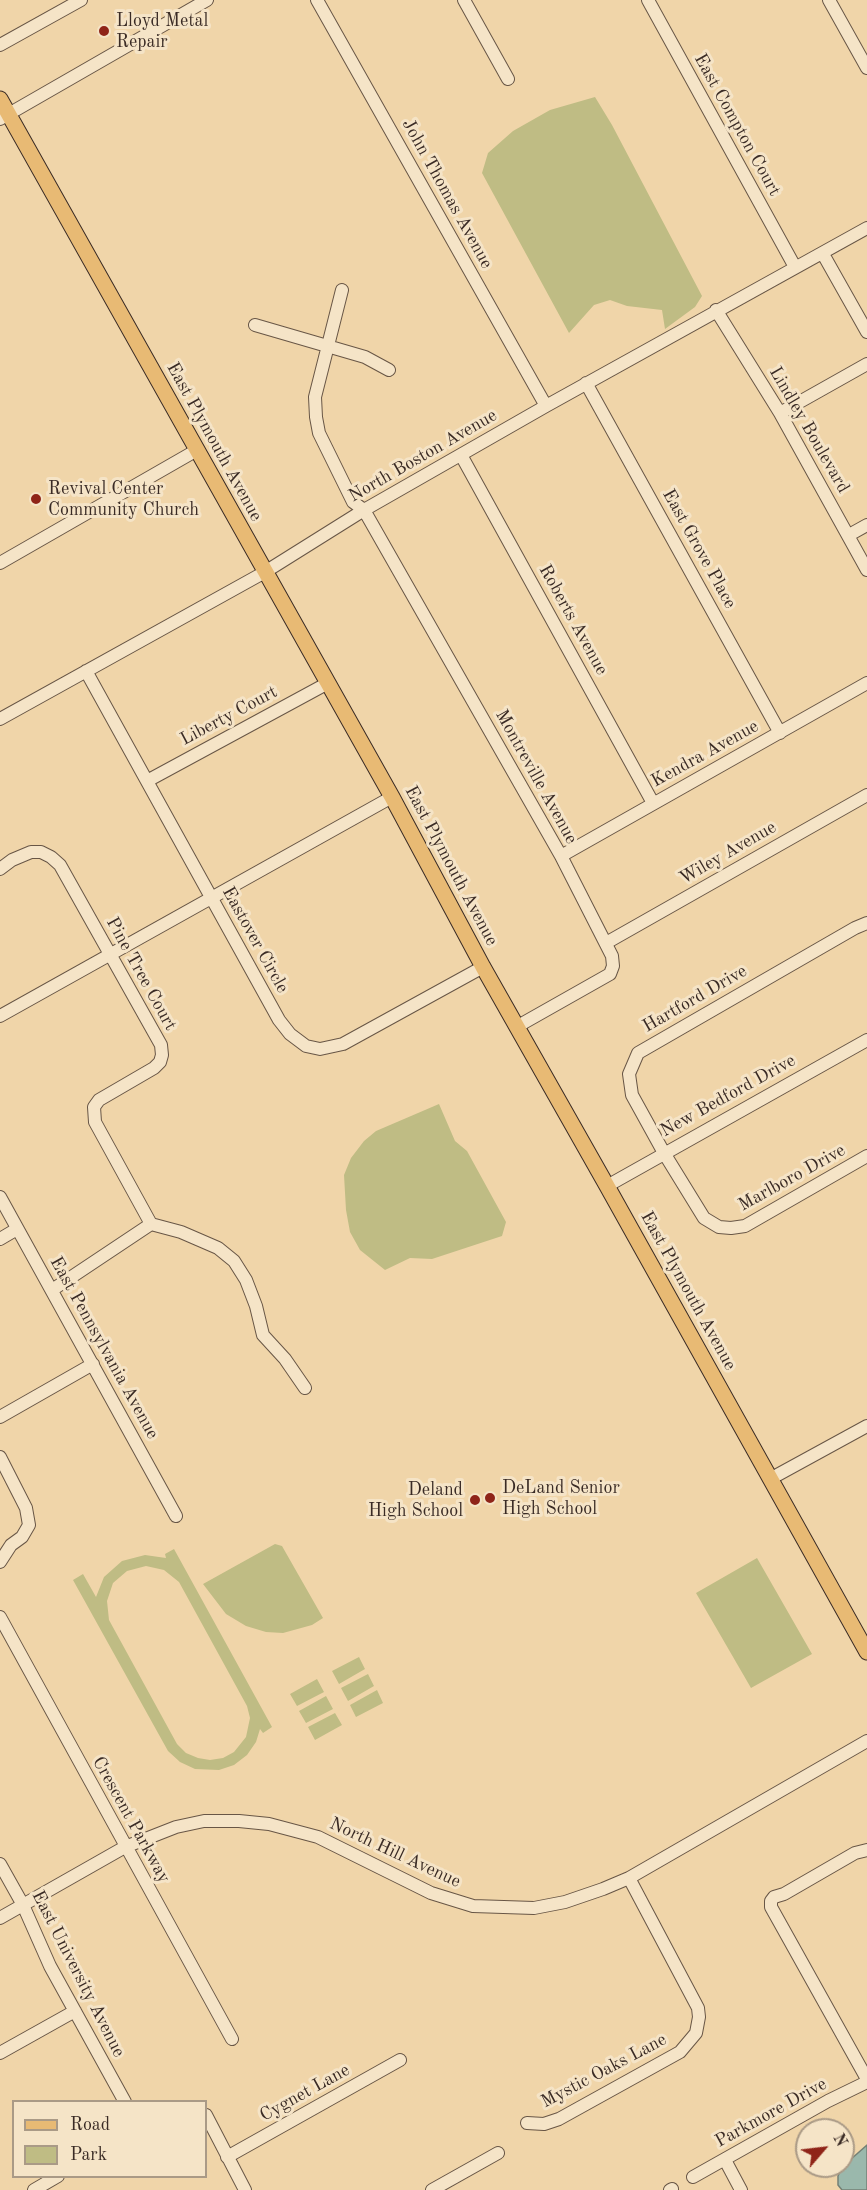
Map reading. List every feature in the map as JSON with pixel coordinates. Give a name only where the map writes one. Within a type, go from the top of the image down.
[{"type":"main road","name":"East Plymouth Avenue","points":[[0,99],[4,117],[197,450],[328,683],[483,967],[867,1652]]},
{"type":"street","points":[[0,45],[81,0]]},
{"type":"street","points":[[4,117],[207,0]]},
{"type":"street","name":"John Thomas Avenue","points":[[317,0],[546,406]]},
{"type":"street","points":[[464,0],[508,79]]},
{"type":"street","name":"East Compton Court","points":[[648,0],[795,267]]},
{"type":"street","points":[[829,0],[867,68]]},
{"type":"street","name":"North Boston Avenue","points":[[0,718],[265,572],[364,510],[546,406],[867,228]]},
{"type":"street","points":[[823,254],[867,332]]},
{"type":"street","name":"Montreville Avenue","points":[[342,290],[315,397],[319,433],[353,502],[364,510],[561,856],[612,956],[613,966],[610,974],[518,1026]]},
{"type":"street","name":"Lindley Boulevard","points":[[716,310],[780,413],[867,570]]},
{"type":"street","points":[[255,325],[365,357],[389,370]]},
{"type":"street","points":[[780,413],[867,364]]},
{"type":"street","name":"East Grove Place","points":[[586,384],[780,733]]},
{"type":"street","points":[[0,563],[197,450]]},
{"type":"street","name":"Roberts Avenue","points":[[461,455],[653,803]]},
{"type":"street","points":[[849,535],[867,525]]},
{"type":"street","name":"Eastover Circle","points":[[86,671],[279,1020],[290,1034],[306,1046],[320,1049],[343,1044],[483,967]]},
{"type":"street","name":"Liberty Court","points":[[147,781],[328,683]]},
{"type":"street","name":"Kendra Avenue","points":[[561,856],[867,683]]},
{"type":"street","name":"Wiley Avenue","points":[[606,943],[867,795]]},
{"type":"street","points":[[0,1016],[392,797]]},
{"type":"street","name":"Pine Tree Court","points":[[0,869],[12,860],[31,852],[41,852],[60,865],[161,1045],[162,1055],[154,1068],[99,1100],[94,1107],[95,1122],[151,1224]]},
{"type":"street","name":"Hartford Drive","points":[[664,1152],[632,1095],[629,1074],[638,1053],[845,933],[867,923]]},
{"type":"street","name":"New Bedford Drive","points":[[607,1186],[867,1040]]},
{"type":"street","name":"Marlboro Drive","points":[[664,1152],[704,1218],[719,1227],[731,1228],[745,1226],[867,1156]]},
{"type":"street","name":"East Pennsylvania Avenue","points":[[0,1197],[176,1516]]},
{"type":"street","points":[[52,1290],[151,1224],[182,1232],[218,1248],[234,1262],[246,1280],[256,1306],[262,1335],[285,1359],[305,1388]]},
{"type":"street","points":[[0,1239],[17,1228]]},
{"type":"street","points":[[0,1417],[93,1364]]},
{"type":"street","points":[[770,1479],[867,1426]]},
{"type":"street","points":[[0,1457],[21,1497],[29,1525],[22,1536],[5,1546],[0,1562]]},
{"type":"street","name":"Crescent Parkway","points":[[0,1617],[231,2039]]},
{"type":"street","name":"North Hill Avenue","points":[[0,1918],[125,1847],[176,1827],[204,1821],[269,1824],[318,1837],[398,1878],[441,1897],[473,1906],[534,1908],[565,1902],[603,1890],[629,1878],[867,1741]]},
{"type":"street","points":[[867,1850],[855,1853],[774,1897],[771,1907],[867,2080]]},
{"type":"street","name":"East University Avenue","points":[[0,1864],[50,1966],[124,2100]]},
{"type":"street","name":"Mystic Oaks Lane","points":[[527,2123],[544,2124],[559,2119],[680,2052],[696,2033],[698,2008],[629,1878]]},
{"type":"street","points":[[0,2053],[75,2011]]},
{"type":"street","name":"Cygnet Lane","points":[[227,2157],[400,2060]]},
{"type":"street","name":"Parkmore Drive","points":[[693,2177],[867,2080]]},
{"type":"street","points":[[207,2117],[245,2190]]},
{"type":"street","points":[[432,2190],[498,2153]]},
{"type":"street","points":[[725,2160],[741,2190]]},
{"type":"street","points":[[34,2190],[55,2178]]},
{"type":"green space","points":[[595,97],[702,296],[695,307],[665,329],[662,310],[627,306],[610,300],[594,305],[569,333],[482,173],[488,153],[513,131],[550,110]]},
{"type":"green space","points":[[439,1104],[455,1141],[467,1151],[506,1222],[502,1236],[432,1259],[410,1258],[385,1270],[360,1250],[350,1232],[344,1175],[351,1158],[364,1141],[376,1131]]},
{"type":"green space","points":[[275,1544],[282,1546],[323,1618],[312,1625],[283,1633],[266,1632],[246,1626],[226,1614],[203,1584]]},
{"type":"green space","points":[[174,1549],[272,1727],[263,1733],[260,1729],[256,1742],[247,1755],[234,1765],[219,1770],[195,1769],[180,1762],[168,1751],[73,1580],[83,1574],[96,1597],[104,1577],[122,1561],[145,1555],[166,1558],[165,1554]],"holes":[[[146,1566],[164,1570],[179,1582],[247,1706],[250,1718],[246,1737],[234,1752],[223,1758],[210,1760],[198,1758],[186,1753],[177,1744],[109,1620],[107,1601],[113,1583],[127,1571]]]},
{"type":"green space","points":[[757,1558],[812,1654],[751,1688],[696,1593]]},
{"type":"green space","points":[[359,1657],[365,1669],[339,1684],[332,1671]]},
{"type":"green space","points":[[368,1674],[374,1686],[348,1701],[341,1688]]},
{"type":"green space","points":[[317,1679],[324,1692],[297,1706],[290,1694]]},
{"type":"green space","points":[[377,1690],[383,1703],[356,1717],[350,1705]]},
{"type":"green space","points":[[326,1696],[333,1709],[306,1723],[299,1711]]},
{"type":"green space","points":[[335,1713],[342,1725],[315,1740],[308,1727]]},
{"type":"shaded area","points":[[867,2145],[867,2190],[842,2190],[838,2185],[838,2178],[855,2178],[855,2156]]},
{"type":"place","name":"Lloyd Metal Repair","points":[[104,31]]},
{"type":"place","name":"Revival Center Community Church","points":[[36,499]]},
{"type":"place","name":"DeLand Senior High School","points":[[490,1498]]},
{"type":"place","name":"Deland High School","points":[[475,1500]]}]
